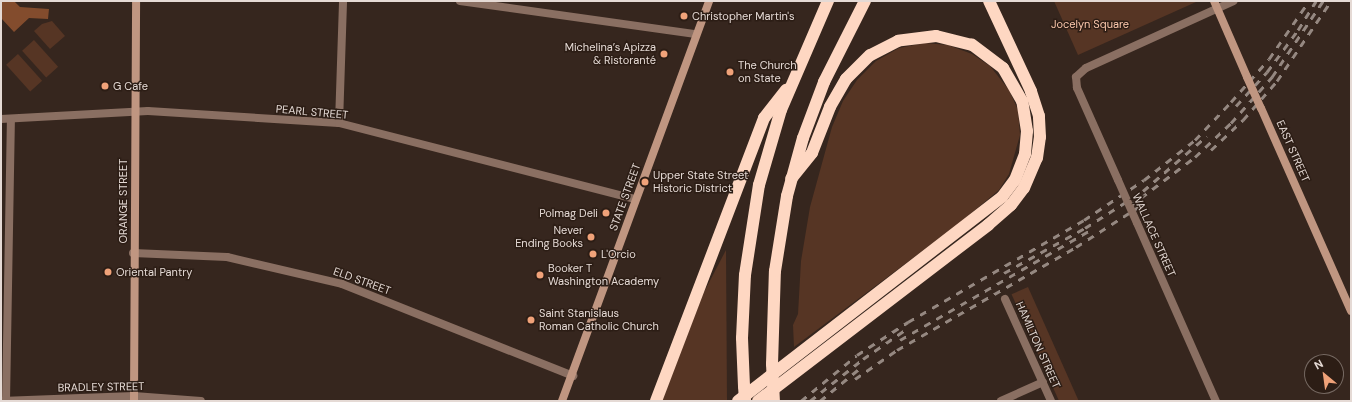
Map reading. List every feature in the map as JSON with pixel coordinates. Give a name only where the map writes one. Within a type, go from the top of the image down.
[{"type":"highway","points":[[745,401],[743,307],[753,214],[766,157],[790,85],[828,1]]},
{"type":"highway","points":[[765,399],[772,364],[775,271],[791,179],[824,82],[865,1]]},
{"type":"highway","points":[[765,399],[988,225],[1011,205],[1024,188],[1037,158],[1040,137],[1039,116],[1031,91],[989,1]]},
{"type":"highway","points":[[738,401],[1002,198],[1015,180],[1025,154],[1027,130],[1022,101],[1003,68],[972,45],[936,36],[898,41],[870,55],[846,79],[830,107],[812,154],[791,179]]},
{"type":"highway","points":[[656,401],[764,118],[790,85]]},
{"type":"main road","name":"ORANGE STREET","points":[[134,399],[134,112],[136,1]]},
{"type":"main road","name":"STATE STREET","points":[[562,401],[573,376],[709,1]]},
{"type":"main road","name":"EAST STREET","points":[[1216,5],[1351,311]]},
{"type":"street","points":[[339,123],[343,1]]},
{"type":"street","points":[[460,1],[696,34]]},
{"type":"street","points":[[1216,5],[1234,1]]},
{"type":"street","name":"WALLACE STREET","points":[[1216,5],[1086,68],[1076,77],[1077,88],[1216,401]]},
{"type":"street","name":"PEARL STREET","points":[[1,119],[134,112],[339,123],[636,199]]},
{"type":"street","points":[[6,401],[11,119]]},
{"type":"street","name":"ELD STREET","points":[[134,253],[227,257],[342,284],[573,376]]},
{"type":"street","name":"HAMILTON STREET","points":[[1005,299],[1051,401]]},
{"type":"street","points":[[1001,401],[1043,382]]},
{"type":"street","name":"BRADLEY STREET","points":[[1,401],[134,399],[201,401]]},
{"type":"green space","name":"Jocelyn Square","points":[[1054,1],[1195,1],[1196,2],[1078,55]]},
{"type":"green space","points":[[52,21],[65,36],[50,49],[34,31],[42,24]]},
{"type":"green space","points":[[34,40],[58,67],[46,77],[22,51]]},
{"type":"green space","points":[[925,43],[948,45],[972,54],[990,66],[1009,90],[1018,110],[1020,135],[1009,174],[999,190],[957,225],[794,347],[793,325],[798,314],[801,261],[810,207],[832,127],[843,101],[857,80],[876,61],[899,48]]},
{"type":"green space","points":[[18,54],[42,81],[30,91],[6,65]]},
{"type":"green space","points":[[726,250],[727,401],[662,401],[703,294]]},
{"type":"green space","points":[[1028,287],[1078,400],[1059,401],[1012,294]]},
{"type":"shaded area","points":[[1,1],[14,1],[20,7],[49,9],[48,19],[29,18],[14,32],[1,18]]},
{"type":"railway","points":[[801,401],[857,355],[908,322],[1084,220],[1144,180],[1195,140],[1269,59],[1309,1]]},
{"type":"railway","points":[[1236,106],[1267,72],[1298,30],[1316,1]]},
{"type":"railway","points":[[1130,206],[1195,157],[1231,123],[1272,77],[1323,1]]},
{"type":"railway","points":[[1211,150],[1243,120],[1277,81],[1331,1]]},
{"type":"railway","points":[[1004,273],[1085,228],[1143,191],[1207,136]]},
{"type":"railway","points":[[855,379],[897,350],[1076,247],[1140,206]]},
{"type":"railway","points":[[900,340],[1089,231]]},
{"type":"railway","points":[[810,401],[863,359],[905,330]]},
{"type":"railway","points":[[820,401],[859,369]]},
{"type":"place","name":"Christopher Martin's","points":[[684,16]]},
{"type":"place","name":"Michelina’s Apizza & Ristoranté","points":[[664,54]]},
{"type":"place","name":"The Church on State","points":[[730,72]]},
{"type":"place","name":"G Cafe","points":[[105,86]]},
{"type":"place","name":"Upper State Street Historic District","points":[[645,182]]},
{"type":"place","name":"Polmag Deli","points":[[606,213]]},
{"type":"place","name":"Never Ending Books","points":[[591,237]]},
{"type":"place","name":"L'Orcio","points":[[593,254]]},
{"type":"place","name":"Oriental Pantry","points":[[108,272]]},
{"type":"place","name":"Booker T Washington Academy","points":[[540,275]]},
{"type":"place","name":"Saint Stanislaus Roman Catholic Church","points":[[531,320]]}]
